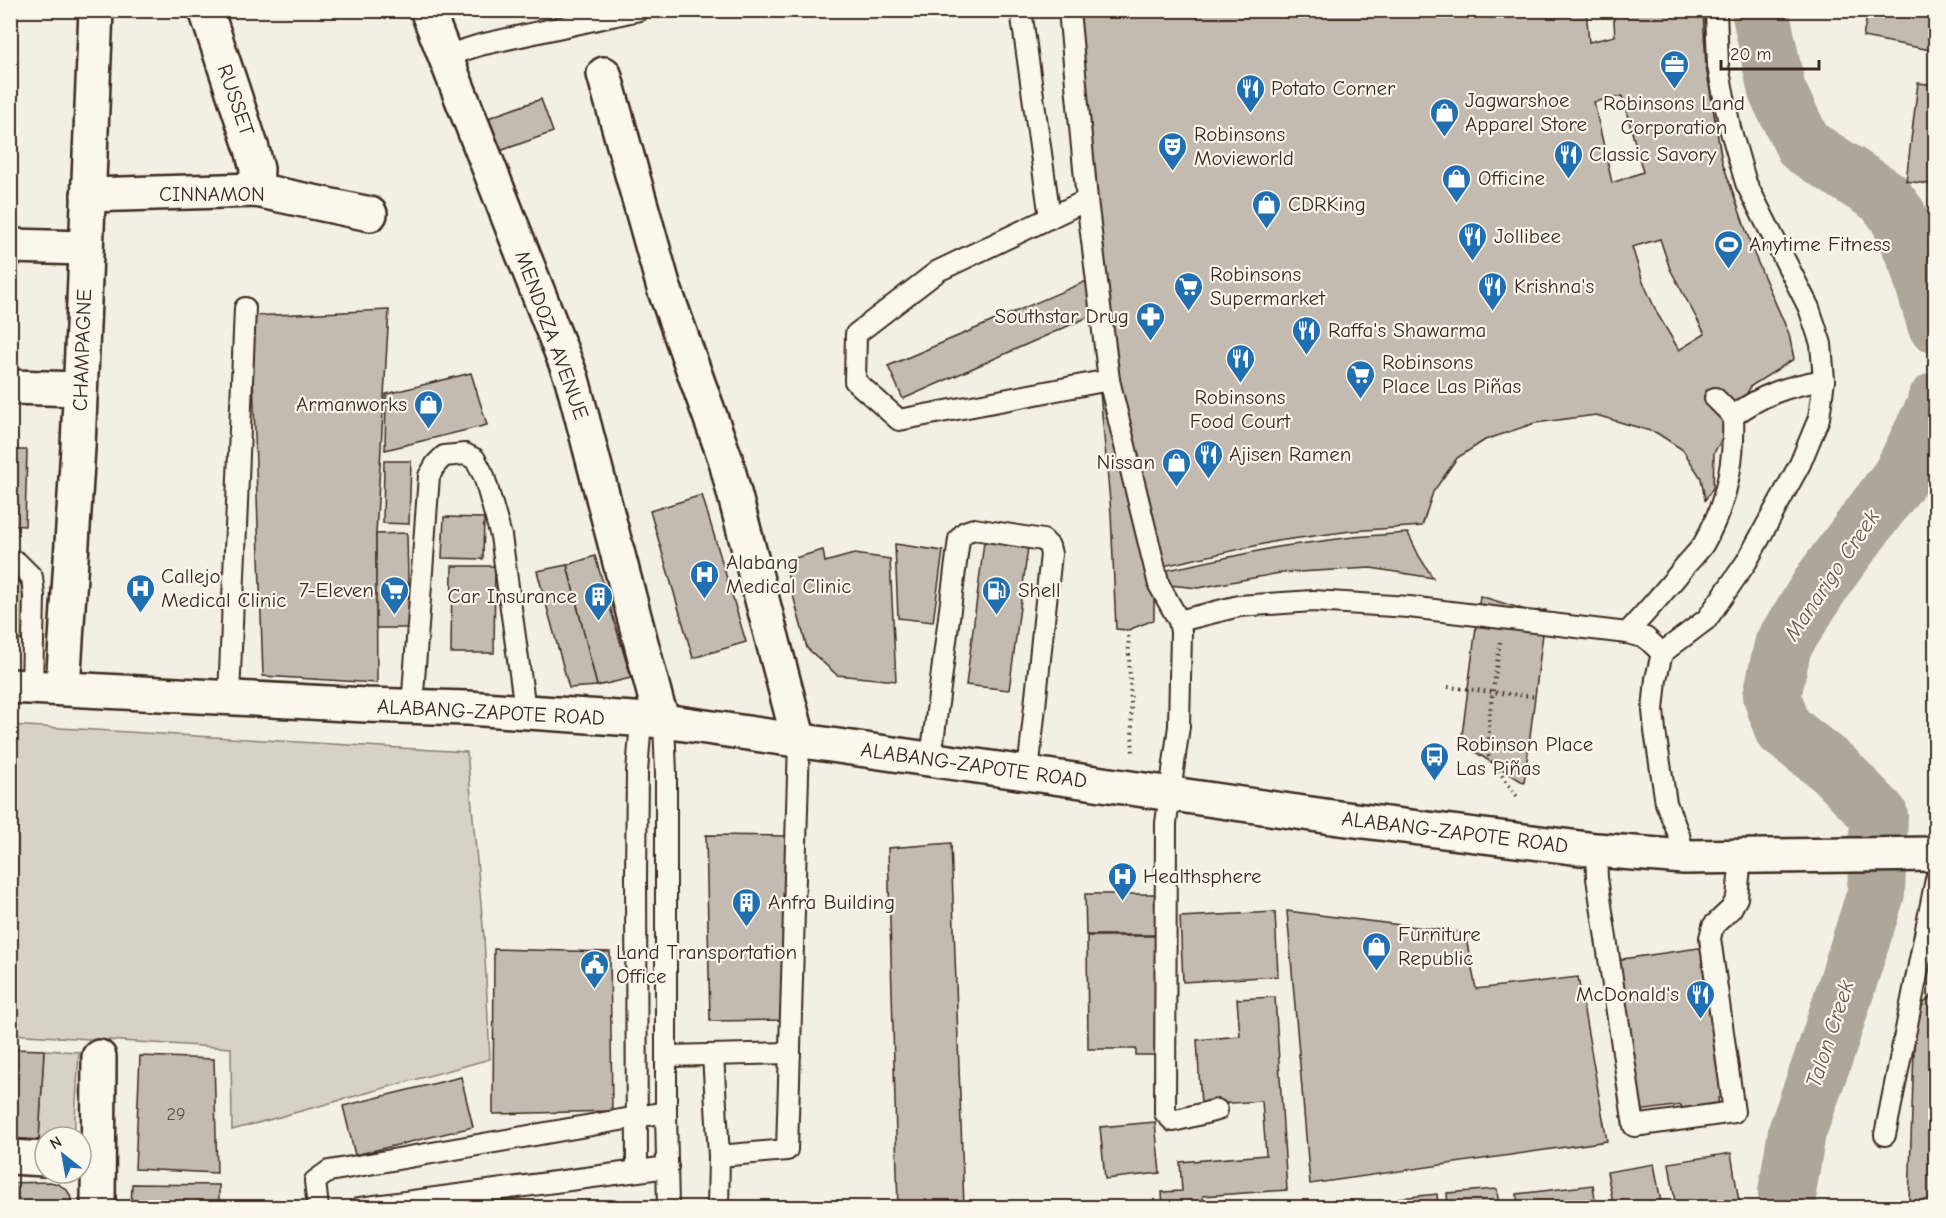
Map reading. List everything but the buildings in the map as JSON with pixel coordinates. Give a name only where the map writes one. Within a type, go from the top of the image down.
[{"type":"main road","name":"CHAMPAGNE","points":[[35,687],[80,389],[96,10]]},
{"type":"main road","name":"RUSSET","points":[[206,10],[252,149],[257,169],[256,190]]},
{"type":"main road","name":"MENDOZA AVENUE","points":[[427,10],[572,380],[649,669],[645,702],[652,720]]},
{"type":"main road","points":[[604,74],[664,288],[725,458],[799,741]]},
{"type":"main road","name":"CINNAMON","points":[[88,195],[256,190],[370,214]]},
{"type":"main road","points":[[10,246],[86,248]]},
{"type":"main road","points":[[10,387],[80,389]]},
{"type":"main road","name":"ALABANG-ZAPOTE ROAD","points":[[35,687],[652,720],[1340,818],[1596,850],[1684,857],[1935,854]]},
{"type":"main road","points":[[93,1127],[99,1058]]},
{"type":"main road","points":[[10,1157],[33,1158]]},
{"type":"main road","points":[[93,1179],[98,1208]]},
{"type":"lane","points":[[445,56],[480,45],[639,10]]},
{"type":"lane","points":[[1021,10],[1050,218]]},
{"type":"lane","points":[[1069,10],[1109,380],[1159,585],[1179,621],[1181,632],[1179,726],[1166,823],[1165,1113],[1173,1121],[1217,1110]]},
{"type":"lane","points":[[1684,857],[1666,803],[1655,731],[1653,710],[1656,679],[1662,653],[1707,619],[1747,561],[1800,464],[1819,418],[1824,381],[1821,344],[1809,308],[1746,183],[1733,139],[1718,66],[1716,10]]},
{"type":"lane","points":[[1088,200],[938,271],[856,334],[855,381],[899,420],[1109,380]]},
{"type":"lane","points":[[229,697],[245,308]]},
{"type":"lane","points":[[1733,416],[1770,394],[1794,385],[1824,381]]},
{"type":"lane","points":[[1627,633],[1670,586],[1702,545],[1722,504],[1732,469],[1733,416],[1715,398]]},
{"type":"lane","points":[[412,707],[429,476],[444,456],[465,454],[475,459],[484,476],[501,536],[524,712]]},
{"type":"lane","points":[[931,758],[959,539],[965,532],[974,529],[1043,540],[1049,546],[1051,554],[1028,773]]},
{"type":"lane","points":[[10,562],[16,562],[32,577],[35,687]]},
{"type":"lane","points":[[1179,621],[1239,606],[1313,601],[1409,607],[1627,633],[1646,638],[1662,653]]},
{"type":"lane","points":[[652,720],[666,774],[668,1208]]},
{"type":"lane","points":[[637,1170],[637,783],[652,720]]},
{"type":"lane","points":[[719,1156],[787,1150],[799,741]]},
{"type":"lane","points":[[1596,850],[1597,878],[1634,1126],[1734,1112],[1710,938],[1713,926],[1731,909],[1737,898],[1741,856]]},
{"type":"lane","points":[[1885,1136],[1935,879]]},
{"type":"lane","points":[[667,1056],[790,1053]]},
{"type":"lane","points":[[713,1055],[719,1156],[718,1208]]},
{"type":"lane","points":[[318,1208],[315,1181],[328,1171],[666,1112]]},
{"type":"lane","points":[[360,1208],[668,1167]]},
{"type":"path","points":[[1504,618],[1489,718],[1489,756],[1517,797]]},
{"type":"path","points":[[1128,630],[1133,775],[1131,788]]},
{"type":"path","points":[[1448,687],[1538,697]]},
{"type":"shaded area","points":[[10,725],[467,752],[484,937],[490,1059],[232,1130],[231,1048],[11,1034]]},
{"type":"shaded area","points":[[44,1050],[79,1052],[75,1125],[40,1125]]},
{"type":"waterway","name":"Manarigo Creek","points":[[1760,10],[1777,91],[1804,146],[1884,197],[1898,216],[1918,263],[1936,324]]},
{"type":"waterway","name":"Manarigo Creek","points":[[1789,1208],[1787,1192],[1797,1132],[1827,1048],[1876,893],[1879,815],[1834,769],[1783,729],[1772,696],[1783,645],[1825,578],[1901,476],[1936,401]]},
{"type":"place","name":"Robinsons Land Corporation","points":[[1674,90]]},
{"type":"place","name":"Potato Corner","points":[[1250,114]]},
{"type":"place","name":"Jagwarshoe Apparel Store","points":[[1444,138]]},
{"type":"place","name":"Robinsons Movieworld","points":[[1173,172]]},
{"type":"place","name":"Classic Savory","points":[[1568,180]]},
{"type":"place","name":"Officine","points":[[1457,204]]},
{"type":"place","name":"CDRKing","points":[[1267,230]]},
{"type":"place","name":"Jollibee","points":[[1473,262]]},
{"type":"place","name":"Anytime Fitness","points":[[1728,270]]},
{"type":"place","name":"Robinsons Supermarket","points":[[1189,312]]},
{"type":"place","name":"Krishna's","points":[[1493,312]]},
{"type":"place","name":"Southstar Drug","points":[[1150,342]]},
{"type":"place","name":"Raffa's Shawarma","points":[[1307,356]]},
{"type":"place","name":"Robinsons Food Court","points":[[1240,384]]},
{"type":"place","name":"Robinsons Place Las Piñas","points":[[1361,400]]},
{"type":"place","name":"Armanworks","points":[[428,430]]},
{"type":"place","name":"Ajisen Ramen","points":[[1208,480]]},
{"type":"place","name":"Nissan","points":[[1176,488]]},
{"type":"place","name":"Alabang Medical Clinic","points":[[705,600]]},
{"type":"place","name":"Callejo Medical Clinic","points":[[140,614]]},
{"type":"place","name":"7-Eleven","points":[[395,616]]},
{"type":"place","name":"Shell","points":[[997,616]]},
{"type":"place","name":"Car Insurance","points":[[598,622]]},
{"type":"place","name":"Robinson Place Las Piñas","points":[[1435,782]]},
{"type":"place","name":"Healthsphere","points":[[1122,902]]},
{"type":"place","name":"Anfra Building","points":[[747,928]]},
{"type":"place","name":"Furniture Republic","points":[[1377,972]]},
{"type":"place","name":"Land Transportation Office","points":[[595,990]]},
{"type":"place","name":"McDonald's","points":[[1700,1020]]},
{"type":"water label","name":"Talon Creek","points":[[1830,1034]]}]
